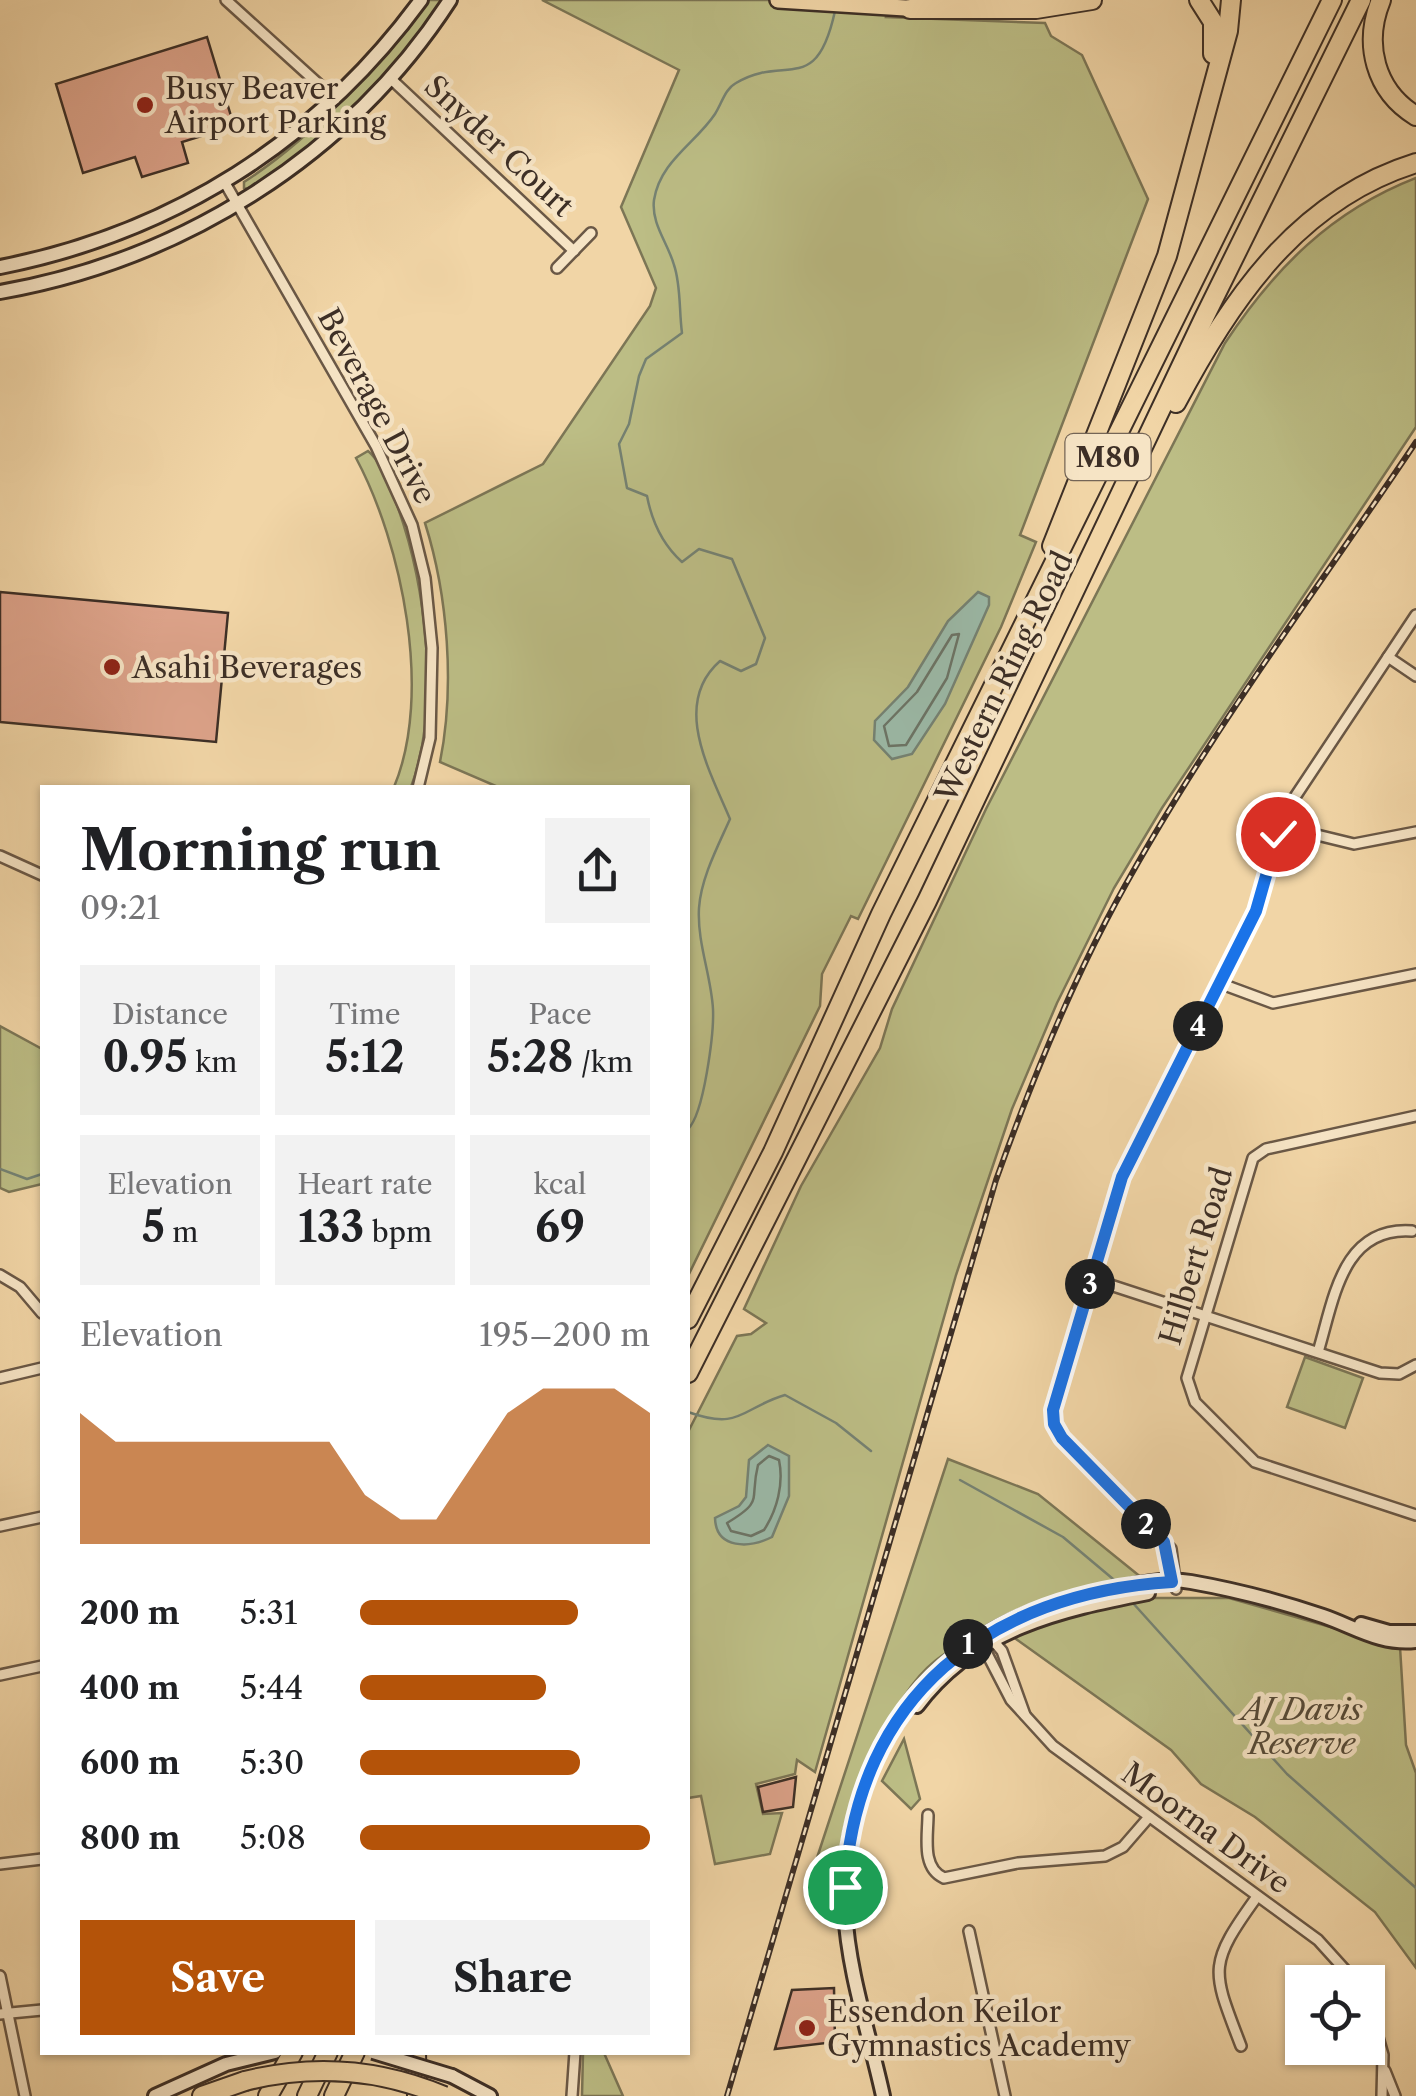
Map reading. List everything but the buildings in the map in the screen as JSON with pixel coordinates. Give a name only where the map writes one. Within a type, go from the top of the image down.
[{"type":"highway","points":[[901,8],[1036,9],[1092,0]]},
{"type":"highway","points":[[1193,158],[1215,38],[1211,16],[1199,0]]},
{"type":"highway","points":[[882,914],[1063,522],[1167,256],[1228,31],[1230,0]]},
{"type":"highway","name":"Western Ring Road","points":[[690,1315],[773,1152],[882,914],[1332,0]]},
{"type":"highway","name":"Western Ring Road","points":[[690,1369],[1057,635],[1205,316],[1361,0]]},
{"type":"highway","points":[[1381,0],[1372,41],[1378,72],[1391,95],[1416,116]]},
{"type":"highway","points":[[1057,635],[1097,567],[1218,324],[1236,299],[1287,243],[1331,206],[1416,164]]},
{"type":"highway","points":[[268,2096],[291,2055]]},
{"type":"highway","points":[[307,2096],[327,2055]]},
{"type":"highway","points":[[334,2096],[354,2055]]},
{"type":"highway","points":[[416,2055],[417,2096]]},
{"type":"highway","points":[[202,2096],[245,2081],[305,2071],[343,2071],[389,2078],[444,2096]]},
{"type":"main road","points":[[785,1],[901,8],[1044,0]]},
{"type":"street","points":[[226,0],[335,99]]},
{"type":"street","points":[[0,267],[112,238],[225,183],[279,148],[335,99],[380,52],[420,0]]},
{"type":"street","points":[[0,292],[120,260],[237,204],[327,140],[390,78],[450,0]]},
{"type":"street","name":"Snyder Court","points":[[390,78],[574,251]]},
{"type":"street","name":"Beverage Drive","points":[[225,183],[376,446],[412,525],[425,578],[432,648],[430,738],[419,785]]},
{"type":"street","name":"Snyder Court","points":[[556,268],[591,233]]},
{"type":"street","points":[[1176,1584],[1164,1542],[1054,1424],[1056,1397],[1122,1177],[1259,904],[1280,826],[1291,803],[1416,615]]},
{"type":"street","points":[[1388,658],[1416,676]]},
{"type":"street","points":[[1280,826],[1354,844],[1416,832]]},
{"type":"street","points":[[0,856],[40,874]]},
{"type":"street","points":[[1219,983],[1273,1003],[1416,974]]},
{"type":"street","name":"Hilbert Road","points":[[1416,1116],[1257,1154],[1248,1168],[1204,1315],[1188,1388],[1250,1458],[1416,1515]]},
{"type":"street","points":[[1318,1352],[1341,1275],[1358,1247],[1382,1233],[1412,1231]]},
{"type":"street","points":[[0,1275],[20,1288],[40,1311]]},
{"type":"street","points":[[1092,1279],[1387,1375],[1416,1365]]},
{"type":"street","points":[[0,1378],[40,1368]]},
{"type":"street","points":[[0,1526],[40,1518]]},
{"type":"street","points":[[883,2096],[849,1940],[845,1897],[854,1823],[883,1746],[924,1683],[1034,1610],[1176,1584],[1252,1594],[1389,1632],[1416,1632]]},
{"type":"street","points":[[1329,1618],[1385,1641],[1416,1641]]},
{"type":"street","name":"Moorna Drive","points":[[986,1640],[1025,1715],[1053,1746],[1318,1940],[1341,1965]]},
{"type":"street","points":[[0,1675],[40,1666]]},
{"type":"street","points":[[928,1815],[929,1863],[934,1873],[944,1878],[1018,1863],[1106,1856],[1123,1847],[1148,1817]]},
{"type":"street","points":[[0,1864],[40,1859]]},
{"type":"street","points":[[1241,2046],[1218,1986],[1218,1958],[1256,1898]]},
{"type":"street","points":[[970,1932],[1005,2096]]},
{"type":"street","points":[[0,1976],[4,2014],[24,2096]]},
{"type":"street","points":[[4,2014],[40,2010]]},
{"type":"street","points":[[155,2096],[202,2073],[260,2055]]},
{"type":"street","points":[[383,2055],[452,2076],[490,2096]]},
{"type":"street","points":[[572,2096],[574,2055]]},
{"type":"street","points":[[1384,2065],[1395,2096]]},
{"type":"street","points":[[1382,2096],[1385,2071]]},
{"type":"green space","points":[[426,0],[444,0],[380,80],[305,149],[250,190],[244,188],[244,182],[296,143],[343,99]]},
{"type":"green space","points":[[542,0],[891,0],[886,17],[1045,23],[1051,36],[1082,55],[1148,199],[1020,535],[1036,542],[1001,627],[858,919],[851,916],[822,974],[820,1006],[690,1272],[690,785],[493,785],[440,762],[447,703],[447,642],[439,581],[425,523],[543,464],[650,306],[656,288],[621,207],[679,70]]},
{"type":"green space","points":[[1416,178],[1416,427],[1162,808],[1114,888],[1057,1003],[1012,1109],[956,1275],[815,1772],[797,1760],[795,1774],[756,1784],[763,1814],[782,1813],[770,1854],[715,1864],[701,1796],[690,1798],[690,1428],[737,1336],[751,1334],[766,1323],[744,1309],[801,1186],[880,1048],[892,1009],[986,809],[1225,343],[1264,291],[1307,245],[1357,207]]},
{"type":"green space","points":[[368,451],[381,468],[397,505],[416,571],[427,683],[426,720],[412,785],[395,785],[411,708],[407,620],[387,533],[356,458]]},
{"type":"green space","points":[[0,1026],[40,1048],[40,1184],[9,1192],[0,1188]]},
{"type":"green space","points":[[1305,1357],[1363,1378],[1345,1428],[1287,1407]]},
{"type":"green space","name":"AJ Davis Reserve","points":[[948,1459],[1038,1494],[1142,1578],[1149,1598],[1229,1598],[1400,1647],[1406,1745],[1416,1773],[1416,1968],[1375,1912],[1255,1817],[1201,1784],[1171,1750],[995,1624],[942,1656],[916,1680],[885,1731],[873,1761],[838,1877],[813,1870]]},
{"type":"green space","points":[[904,1739],[920,1799],[911,1809],[882,1781]]},
{"type":"green space","points":[[583,2055],[605,2055],[623,2096],[582,2096]]},
{"type":"water","points":[[978,592],[989,597],[989,605],[945,704],[912,754],[892,759],[874,740],[875,721],[908,687],[948,621]]},
{"type":"water","points":[[768,1445],[789,1456],[789,1496],[772,1537],[736,1544],[721,1536],[715,1518],[739,1506],[746,1497],[749,1460]]},
{"type":"waterway","points":[[690,1126],[703,1091],[713,1020],[700,934],[700,897],[730,819],[699,738],[698,697],[706,678],[720,661],[741,671],[756,664],[765,638],[732,559],[699,549],[682,562],[669,548],[655,524],[647,496],[627,488],[619,444],[629,424],[646,359],[682,333],[676,273],[654,209],[663,174],[715,114],[732,86],[754,75],[809,64],[819,55],[835,11]]},
{"type":"waterway","points":[[0,1169],[27,1179],[40,1175]]},
{"type":"waterway","points":[[690,1413],[730,1418],[785,1395],[836,1423],[871,1451]]},
{"type":"waterway","points":[[960,1480],[1063,1537],[1119,1584]]},
{"type":"waterway","points":[[1132,1602],[1287,1774],[1416,1888]]},
{"type":"railway","points":[[727,2096],[996,1180],[1046,1049],[1106,921],[1177,797],[1416,442]]},
{"type":"place","name":"Busy Beaver Airport Parking","points":[[145,105]]},
{"type":"place","name":"Asahi Beverages","points":[[112,667]]},
{"type":"place","name":"Essendon Keilor Gymnastics Academy","points":[[807,2028]]},
{"type":"route","points":[[845,1887],[854,1823],[883,1746],[909,1702],[945,1662],[1004,1622],[1048,1606],[1172,1582],[1169,1550],[1164,1542],[1062,1438],[1052,1416],[1122,1177],[1256,911],[1278,834]]}]
